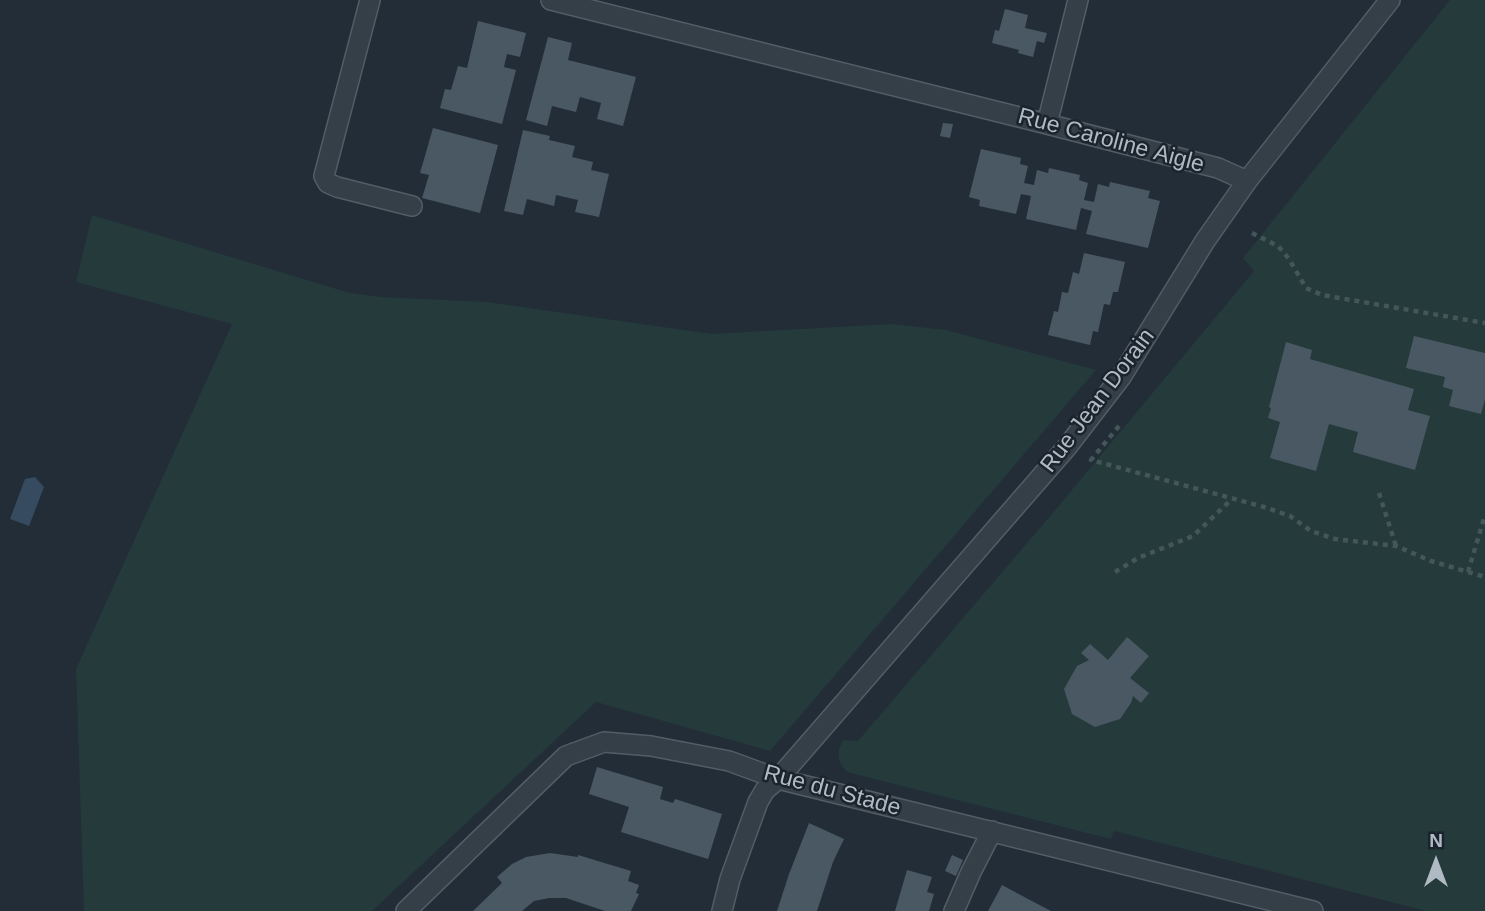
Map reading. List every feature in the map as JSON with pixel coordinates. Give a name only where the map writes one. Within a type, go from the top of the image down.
[{"type":"street","points":[[370,0],[324,176],[328,183],[337,187],[412,206]]},
{"type":"street","name":"Rue Caroline Aigle","points":[[551,0],[1218,168],[1247,181]]},
{"type":"street","points":[[1047,124],[1078,0]]},
{"type":"street","name":"Rue Jean Dorain","points":[[722,911],[730,879],[758,802],[765,790],[778,779],[1068,447],[1121,377],[1205,242],[1247,181],[1390,0]]},
{"type":"street","name":"Rue du Stade","points":[[406,911],[566,756],[604,742],[652,746],[729,761],[778,779],[1313,911]]},
{"type":"street","points":[[954,911],[992,831]]},
{"type":"path","points":[[1252,233],[1278,246],[1306,288],[1322,295],[1485,323]]},
{"type":"path","points":[[1119,426],[1091,460],[1290,516],[1311,531],[1335,539],[1396,546],[1431,561],[1485,578]]},
{"type":"path","points":[[1379,493],[1396,546]]},
{"type":"path","points":[[1115,572],[1138,558],[1193,536],[1232,499]]},
{"type":"path","points":[[1468,572],[1485,515]]},
{"type":"green space","points":[[1450,0],[1485,0],[1485,911],[1426,911],[1114,831],[1111,839],[847,772],[839,757],[843,740],[858,741],[1254,271],[1243,258]]},
{"type":"green space","points":[[92,215],[350,293],[487,302],[712,334],[891,324],[946,330],[1096,370],[770,751],[596,702],[372,911],[84,911],[76,669],[232,324],[76,282]]},
{"type":"water","points":[[35,477],[44,487],[29,526],[10,519],[25,479]]},
{"type":"building","points":[[1005,9],[1028,15],[1025,28],[1047,33],[1044,43],[1037,41],[1033,57],[1018,53],[1019,50],[992,43],[995,30],[999,31]]},
{"type":"building","points":[[478,21],[526,33],[520,57],[507,54],[504,67],[516,70],[502,124],[440,108],[445,89],[451,90],[458,66],[467,68]]},
{"type":"building","points":[[548,37],[572,43],[568,60],[636,77],[623,126],[597,119],[601,103],[580,97],[576,112],[552,106],[547,126],[526,120]]},
{"type":"building","points":[[943,123],[953,124],[950,138],[940,136]]},
{"type":"building","points":[[433,128],[498,145],[480,213],[422,198],[429,175],[420,173]]},
{"type":"building","points":[[523,130],[550,136],[549,140],[575,146],[572,157],[593,162],[591,170],[609,174],[599,217],[575,212],[578,200],[556,195],[554,206],[527,199],[523,215],[504,211]]},
{"type":"building","points":[[981,149],[1021,158],[1020,164],[1028,166],[1024,183],[1034,185],[1037,170],[1048,173],[1049,168],[1080,175],[1079,180],[1088,183],[1084,200],[1094,202],[1098,184],[1109,187],[1110,182],[1150,191],[1148,198],[1160,201],[1148,248],[1086,234],[1092,211],[1081,208],[1076,230],[1026,219],[1031,196],[1021,194],[1016,214],[979,206],[980,200],[969,197]]},
{"type":"building","points":[[1084,253],[1125,262],[1118,292],[1113,292],[1110,305],[1104,304],[1098,332],[1093,331],[1090,345],[1048,335],[1054,311],[1058,312],[1062,292],[1068,293],[1073,272],[1079,274]]},
{"type":"building","points":[[1414,336],[1485,353],[1485,399],[1481,414],[1449,406],[1453,390],[1443,387],[1445,377],[1406,368]]},
{"type":"building","points":[[1286,342],[1312,350],[1310,359],[1414,389],[1408,410],[1430,416],[1415,470],[1353,452],[1358,432],[1329,424],[1316,471],[1270,458],[1280,422],[1268,418],[1269,407]]},
{"type":"building","points":[[1127,637],[1149,656],[1130,678],[1149,693],[1141,703],[1133,696],[1120,719],[1095,727],[1072,714],[1064,689],[1077,666],[1089,660],[1081,653],[1090,644],[1108,660]]},
{"type":"building","points":[[597,767],[663,787],[660,799],[673,803],[675,799],[722,814],[708,859],[621,832],[629,807],[589,794]]},
{"type":"building","points":[[809,823],[844,839],[833,862],[817,911],[777,911],[789,874]]},
{"type":"building","points":[[550,853],[578,855],[631,871],[628,881],[639,885],[636,893],[639,894],[631,911],[605,911],[566,898],[549,898],[534,901],[522,911],[473,911],[502,883],[497,877],[512,864],[526,857]]},
{"type":"building","points":[[952,855],[963,860],[956,876],[945,871]]},
{"type":"building","points":[[907,870],[932,877],[927,892],[934,894],[929,911],[895,911]]},
{"type":"building","points":[[1002,885],[1030,900],[1051,911],[988,911]]}]
